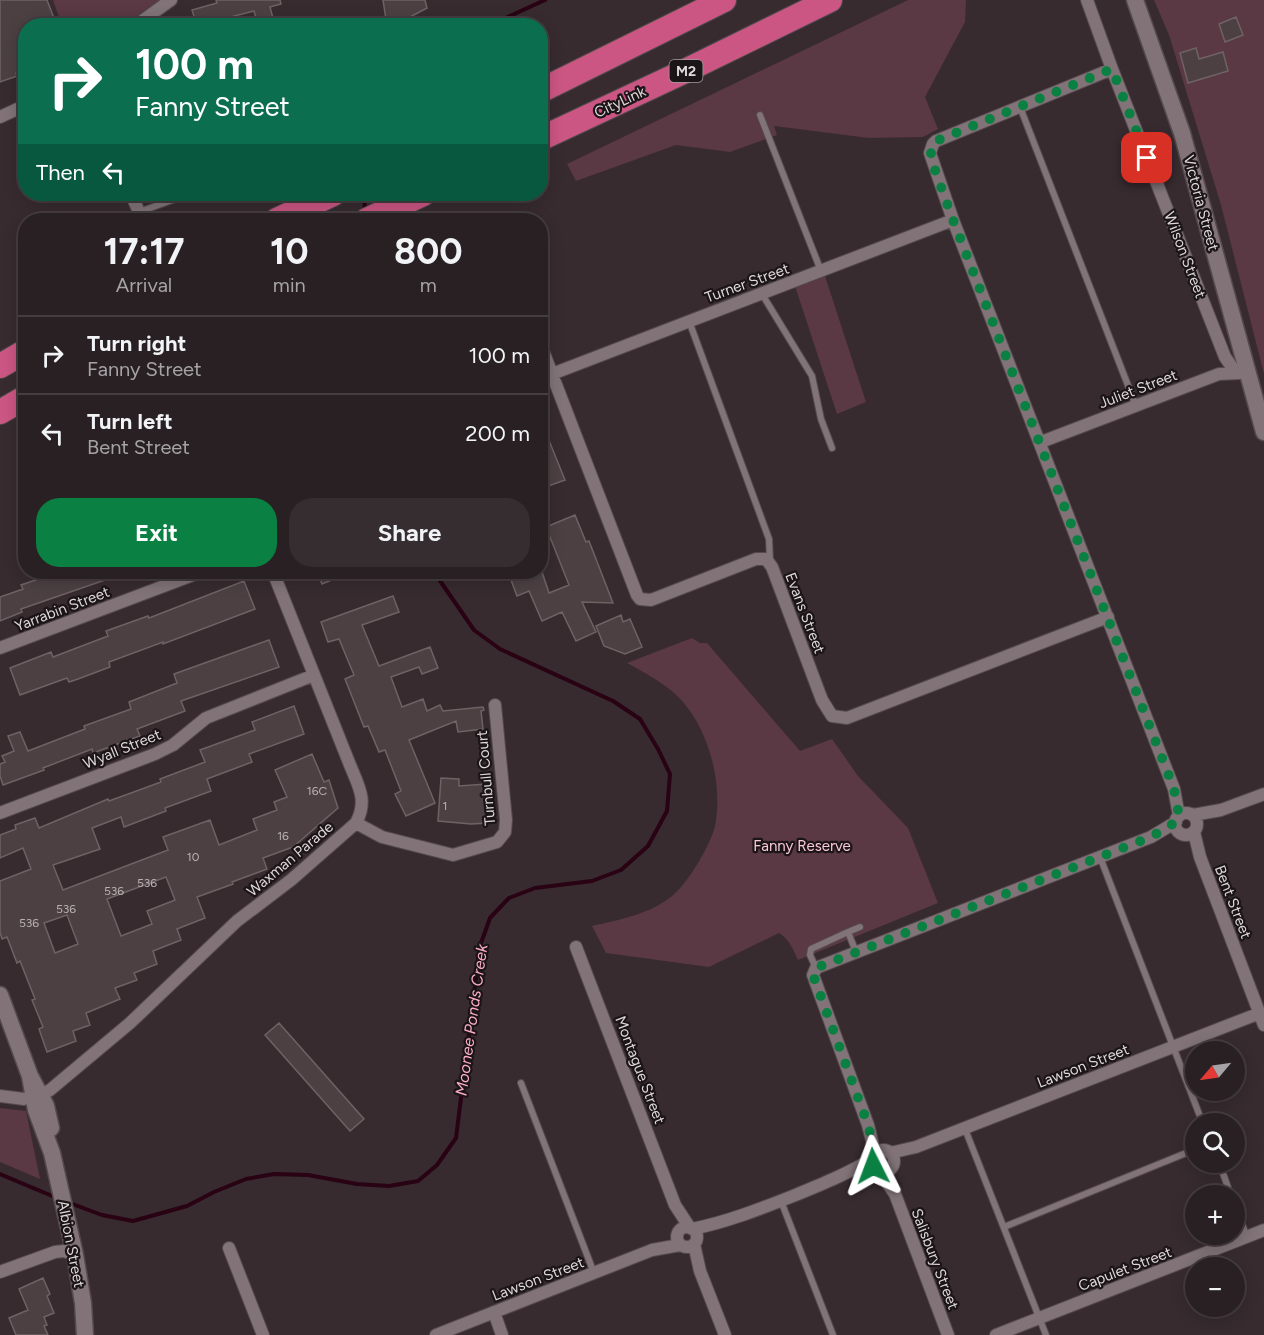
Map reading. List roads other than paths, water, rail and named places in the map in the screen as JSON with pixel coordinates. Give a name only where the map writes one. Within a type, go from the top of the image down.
[{"type":"highway","points":[[548,87],[724,0]]},
{"type":"highway","name":"CityLink","points":[[548,135],[681,74],[830,0]]},
{"type":"highway","points":[[292,213],[318,201]]},
{"type":"highway","points":[[382,213],[407,201]]},
{"type":"highway","points":[[0,366],[18,356]]},
{"type":"highway","points":[[0,412],[18,402]]},
{"type":"street","points":[[146,18],[171,0]]},
{"type":"street","name":"Wilson Street","points":[[1087,0],[1225,357],[1241,373],[1264,432]]},
{"type":"street","name":"Victoria Street","points":[[1135,0],[1182,133],[1241,373]]},
{"type":"street","points":[[1020,106],[1112,69]]},
{"type":"street","name":"Bent Street","points":[[1020,106],[936,141],[931,148],[931,159],[1262,1019]]},
{"type":"street","points":[[0,117],[18,109]]},
{"type":"street","points":[[134,201],[139,212]]},
{"type":"street","name":"Turner Street","points":[[552,374],[953,220]]},
{"type":"street","name":"Evans Street","points":[[548,364],[640,599],[651,600],[756,559],[770,561],[822,700],[832,716],[848,718],[1108,617]]},
{"type":"street","name":"Juliet Street","points":[[1041,442],[1222,373],[1241,373]]},
{"type":"street","name":"Yarrabin Street","points":[[0,648],[182,579]]},
{"type":"street","name":"Waxman Parade","points":[[37,1096],[76,1070],[130,1023],[237,921],[291,880],[356,823],[362,812],[361,794],[276,579]]},
{"type":"street","name":"Wyall Street","points":[[0,813],[155,754],[173,745],[206,718],[314,675]]},
{"type":"street","name":"Turnbull Court","points":[[356,823],[382,837],[453,855],[498,842],[505,832],[506,820],[495,705]]},
{"type":"street","points":[[819,967],[1264,794]]},
{"type":"street","name":"Montague Street","points":[[576,947],[724,1335]]},
{"type":"street","name":"Salisbury Street","points":[[819,967],[813,975],[948,1335]]},
{"type":"street","name":"Albion Street","points":[[0,995],[37,1096],[50,1116],[54,1160],[83,1303],[85,1335]]},
{"type":"street","name":"Lawson Street","points":[[436,1335],[1173,1047],[1262,1019]]},
{"type":"street","points":[[0,1096],[24,1099],[37,1096]]},
{"type":"street","name":"Capulet Street","points":[[996,1335],[1264,1230]]},
{"type":"street","points":[[229,1248],[263,1335]]},
{"type":"street","points":[[0,1272],[56,1252],[64,1251],[75,1256]]},
{"type":"street","points":[[494,1312],[502,1335]]},
{"type":"lane","points":[[1020,106],[1136,406]]},
{"type":"lane","points":[[760,115],[821,272]]},
{"type":"lane","points":[[139,212],[170,201]]},
{"type":"lane","points":[[762,294],[812,376],[821,419],[832,448]]},
{"type":"lane","points":[[688,321],[769,539],[770,561]]},
{"type":"lane","points":[[1100,857],[1199,1113]]},
{"type":"lane","points":[[819,967],[810,955],[811,949],[860,927]]},
{"type":"lane","points":[[848,932],[856,952]]},
{"type":"lane","points":[[521,1083],[594,1273]]},
{"type":"lane","points":[[964,1128],[1046,1335]]},
{"type":"lane","points":[[1004,1227],[1185,1153]]},
{"type":"lane","points":[[781,1200],[833,1335]]},
{"type":"lane","points":[[1245,1232],[1247,1237]]},
{"type":"waterway","name":"Moonee Ponds Creek","points":[[506,18],[545,0]]},
{"type":"waterway","name":"Moonee Ponds Creek","points":[[364,201],[365,211]]},
{"type":"waterway","name":"Moonee Ponds Creek","points":[[67,1202],[102,1215],[133,1221],[187,1206],[246,1179],[274,1174],[308,1175],[357,1184],[389,1186],[418,1181],[437,1165],[456,1138],[480,946],[490,918],[509,898],[535,888],[592,881],[621,870],[648,846],[667,811],[670,774],[640,719],[613,701],[500,649],[474,630],[439,579]]},
{"type":"waterway","name":"Moonee Ponds Creek","points":[[0,1174],[57,1198]]},
{"type":"park label","name":"Fanny Reserve","points":[[802,846]]}]
